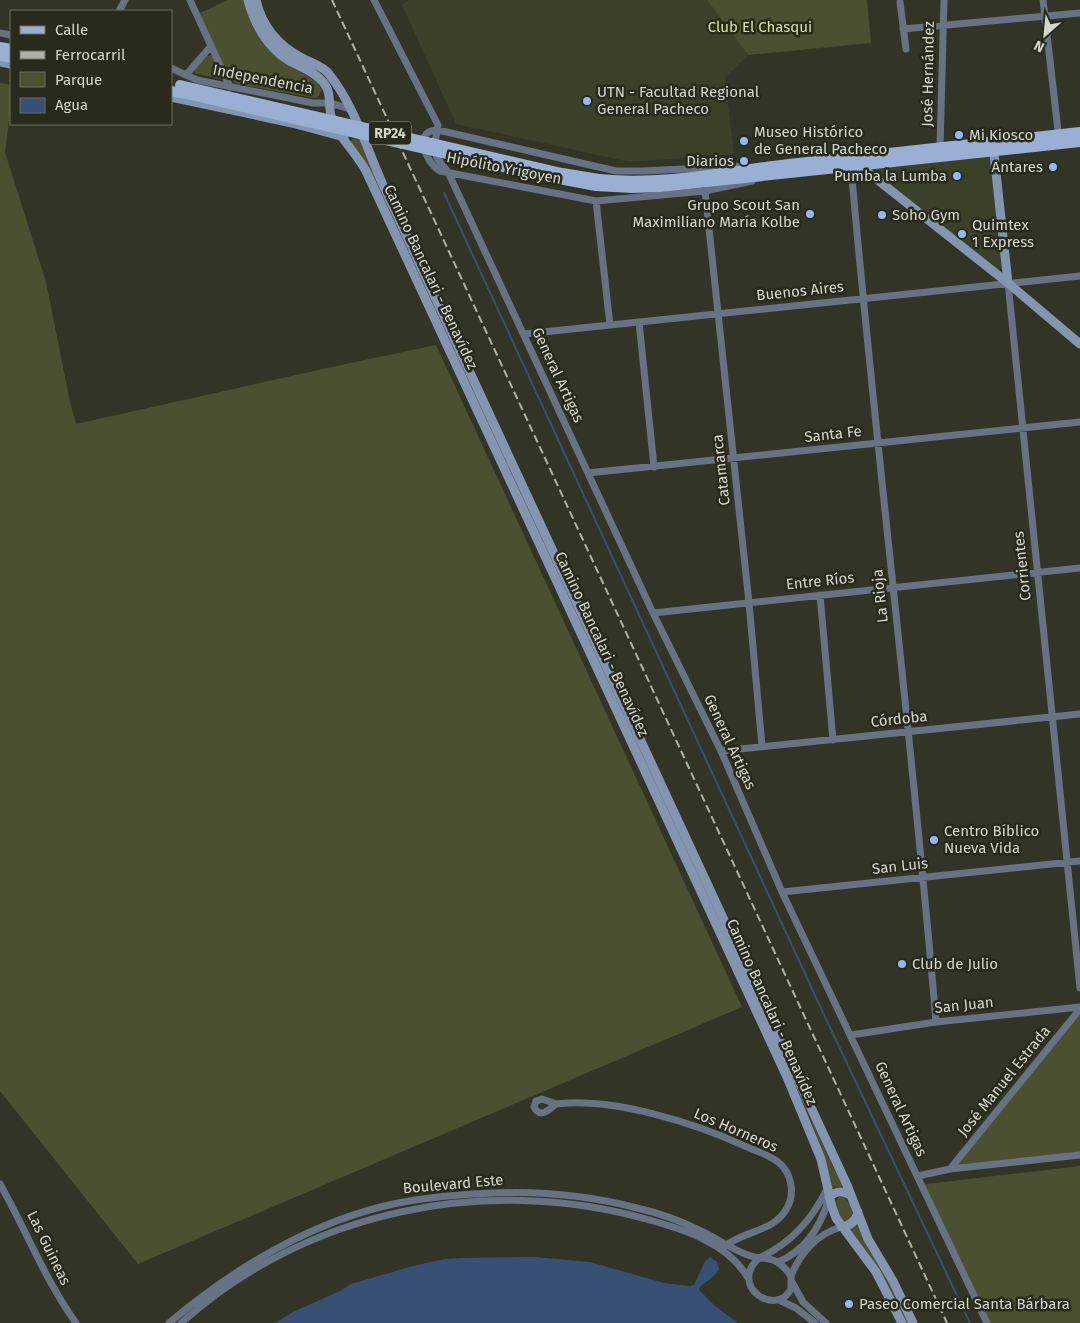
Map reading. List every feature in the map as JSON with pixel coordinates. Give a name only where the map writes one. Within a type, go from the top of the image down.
[{"type":"main road","name":"Camino Bancalari - Benavídez","points":[[248,0],[256,22],[272,47],[288,60],[320,78],[328,89],[331,115],[342,137],[366,171],[712,912],[821,1159],[828,1193],[836,1218],[876,1272],[902,1323]]},
{"type":"main road","name":"Camino Bancalari - Benavídez","points":[[256,0],[265,23],[280,44],[327,72],[351,110],[387,194],[677,816],[850,1194],[868,1239],[893,1281],[913,1323]]},
{"type":"main road","name":"RP24","points":[[174,86],[191,95],[533,174],[598,182],[655,180],[789,169],[855,166],[993,146],[1060,139],[1080,132]]},
{"type":"main road","name":"RP24","points":[[174,86],[598,182]]},
{"type":"main road","points":[[172,98],[292,123],[342,137],[361,131]]},
{"type":"main road","name":"RP24","points":[[1060,139],[1080,142]]},
{"type":"main road","name":"RP24","points":[[789,169],[940,148],[993,146]]},
{"type":"main road","name":"Corrientes","points":[[993,146],[1009,281]]},
{"type":"main road","points":[[855,166],[1009,281],[1080,337]]},
{"type":"main road","points":[[1009,281],[1080,344]]},
{"type":"main road","points":[[828,1193],[833,1194],[842,1191],[850,1194]]},
{"type":"main road","points":[[841,1227],[854,1221],[858,1212]]},
{"type":"street","points":[[190,0],[230,87]]},
{"type":"street","points":[[374,0],[436,119],[438,130]]},
{"type":"street","name":"José Hernández","points":[[940,148],[944,0]]},
{"type":"street","points":[[1043,0],[1060,139]]},
{"type":"street","points":[[900,2],[906,50]]},
{"type":"street","points":[[904,28],[1080,13]]},
{"type":"street","points":[[186,75],[211,46]]},
{"type":"street","name":"Independencia","points":[[172,68],[197,80],[313,103],[329,102],[351,110]]},
{"type":"street","name":"Hipólito Yrigoyen","points":[[434,130],[438,130],[616,171],[789,169],[705,191],[596,201],[435,168],[424,152],[423,143],[425,137],[434,130]]},
{"type":"street","name":"General Artigas","points":[[438,130],[434,148],[437,158],[448,172],[654,613],[721,751],[782,892],[987,1323]]},
{"type":"street","name":"La Rioja","points":[[855,166],[862,298],[924,877],[936,1022]]},
{"type":"street","name":"Catamarca","points":[[705,191],[749,603],[762,746]]},
{"type":"street","points":[[596,201],[610,324]]},
{"type":"street","name":"Buenos Aires","points":[[524,334],[1009,281],[1080,276]]},
{"type":"street","name":"Corrientes","points":[[1009,281],[1022,429],[1080,988]]},
{"type":"street","points":[[639,322],[654,467]]},
{"type":"street","name":"Santa Fe","points":[[588,473],[1080,422]]},
{"type":"street","name":"Entre Ríos","points":[[654,613],[1080,568]]},
{"type":"street","points":[[820,595],[833,740]]},
{"type":"street","name":"Córdoba","points":[[721,751],[1080,714]]},
{"type":"street","name":"San Luis","points":[[782,892],[1080,861]]},
{"type":"street","name":"San Juan","points":[[851,1035],[936,1022],[1080,1008]]},
{"type":"street","name":"José Manuel Estrada","points":[[950,1169],[1080,1008]]},
{"type":"street","name":"Los Horneros","points":[[556,1104],[596,1104],[662,1117],[730,1140],[777,1161],[788,1175],[791,1186],[791,1196],[784,1213],[772,1224],[737,1238],[724,1247]]},
{"type":"street","points":[[918,1176],[950,1169],[1080,1155]]},
{"type":"street","name":"Las Guineas","points":[[0,1184],[55,1291],[76,1323]]},
{"type":"street","points":[[815,1323],[796,1308],[779,1300],[766,1299],[759,1295],[750,1286],[748,1278],[752,1266],[759,1258],[778,1249],[800,1230],[828,1193]]},
{"type":"street","points":[[778,1262],[792,1255],[810,1238],[820,1223],[828,1193]]},
{"type":"street","name":"Boulevard Este","points":[[169,1323],[218,1288],[311,1236],[367,1220],[412,1204],[483,1201],[519,1196],[625,1209],[724,1247],[759,1258]]},
{"type":"street","points":[[779,1300],[789,1293],[800,1256],[826,1232],[841,1227]]},
{"type":"street","name":"Boulevard Este","points":[[724,1247],[748,1278]]},
{"type":"street","points":[[759,1258],[778,1262],[792,1279],[803,1302],[826,1323]]},
{"type":"street","name":"Boulevard Este","points":[[181,1323],[218,1288]]},
{"type":"street","points":[[796,1308],[803,1302]]},
{"type":"shaded area","name":"UTN - Facultad Regional General Pacheco","points":[[409,0],[707,0],[748,55],[725,78],[734,154],[630,162],[456,124],[402,5]]},
{"type":"shaded area","points":[[990,156],[1002,266],[999,271],[874,171],[875,169]]},
{"type":"green space","points":[[228,0],[245,0],[247,9],[293,67],[317,82],[322,90],[318,97],[314,98],[237,84],[230,80],[200,13]]},
{"type":"green space","name":"Club El Chasqui","points":[[707,0],[867,0],[871,43],[748,55]]},
{"type":"green space","points":[[212,55],[222,77],[220,79],[194,73],[195,69],[207,56]]},
{"type":"green space","points":[[0,83],[10,85],[10,113],[5,152],[46,282],[76,424],[436,345],[742,1007],[138,1264],[0,1091]]},
{"type":"green space","points":[[358,135],[789,1065],[842,1185],[841,1187],[832,1188],[819,1141],[787,1066],[374,177],[360,153],[351,143],[352,139]]},
{"type":"green space","points":[[1080,1009],[1080,1155],[950,1169]]},
{"type":"green space","points":[[1080,1166],[1080,1323],[986,1323],[918,1185]]},
{"type":"green space","points":[[840,1196],[847,1200],[852,1209],[850,1220],[840,1216],[836,1201]]},
{"type":"green space","points":[[858,1224],[868,1248],[882,1269],[909,1323],[906,1323],[849,1229]]},
{"type":"water","points":[[534,1257],[590,1262],[664,1283],[690,1286],[694,1285],[705,1261],[710,1257],[717,1262],[719,1269],[699,1290],[715,1306],[738,1323],[275,1323],[293,1312],[340,1291],[351,1284],[413,1266],[445,1259]]},
{"type":"waterway","points":[[444,193],[826,1019],[970,1323]]},
{"type":"railway","points":[[332,0],[947,1323]]},
{"type":"place","name":"UTN - Facultad Regional General Pacheco","points":[[587,101]]},
{"type":"place","name":"Mi Kiosco","points":[[959,135]]},
{"type":"place","name":"Museo Histórico de General Pacheco","points":[[744,141]]},
{"type":"place","name":"Diarios","points":[[744,161]]},
{"type":"place","name":"Antares","points":[[1053,167]]},
{"type":"place","name":"Pumba la Lumba","points":[[957,176]]},
{"type":"place","name":"Grupo Scout San Maximiliano María Kolbe","points":[[810,214]]},
{"type":"place","name":"Soho Gym","points":[[882,215]]},
{"type":"place","name":"Quimtex 1 Express","points":[[962,234]]},
{"type":"place","name":"Centro Bíblico Nueva Vida","points":[[934,840]]},
{"type":"place","name":"Club de Julio","points":[[902,964]]},
{"type":"place","name":"Paseo Comercial Santa Bárbara","points":[[849,1304]]}]
